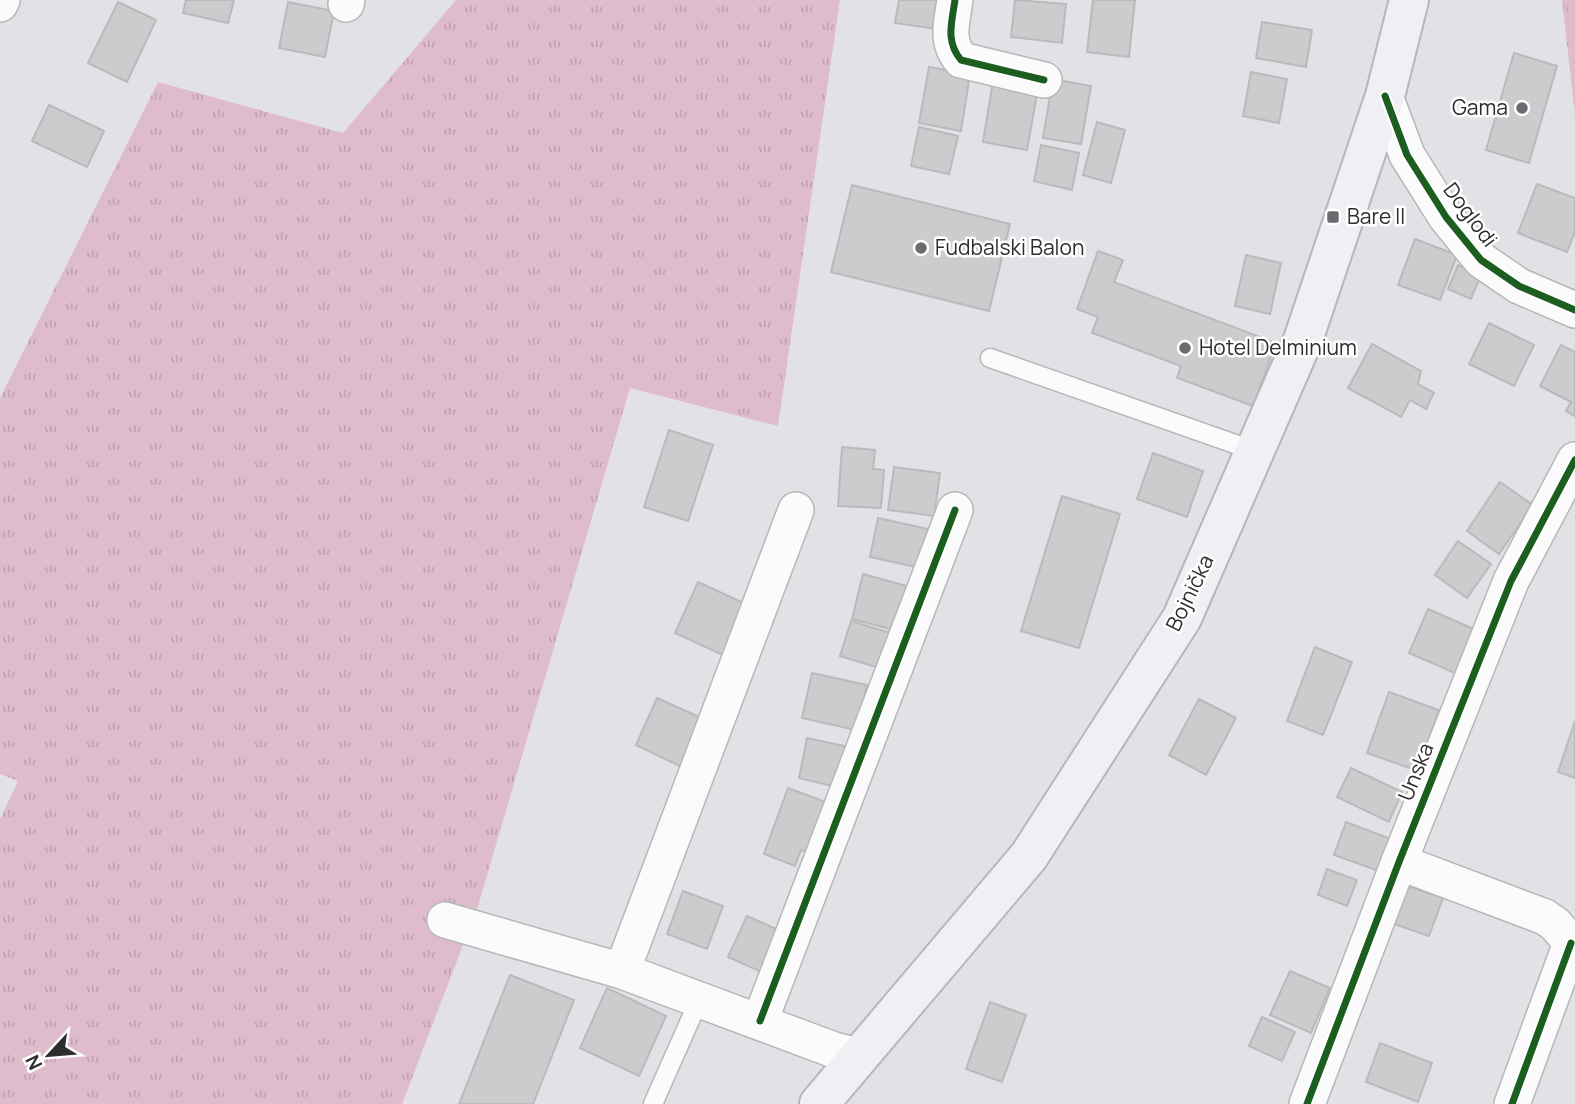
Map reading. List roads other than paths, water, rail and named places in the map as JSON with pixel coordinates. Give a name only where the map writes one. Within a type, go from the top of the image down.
[{"type":"main road","name":"Bojnička","points":[[819,1104],[1029,856],[1181,618],[1303,340],[1385,96],[1409,0]]},
{"type":"street","points":[[955,0],[950,38],[954,51],[961,60],[1044,80]]},
{"type":"street","name":"Doglodi","points":[[1385,96],[1407,155],[1446,217],[1481,260],[1519,286],[1575,310]]},
{"type":"street","name":"Unska","points":[[1307,1104],[1511,580],[1575,460]]},
{"type":"street","points":[[622,971],[796,510]]},
{"type":"street","points":[[760,1021],[955,510]]},
{"type":"street","points":[[1399,862],[1545,917],[1573,945],[1512,1104]]},
{"type":"street","points":[[445,920],[622,971],[834,1050],[858,1056]]},
{"type":"lane","points":[[990,358],[1255,451]]},
{"type":"lane","points":[[653,1104],[699,1000]]},
{"type":"place","name":"Gama","points":[[1522,108]]},
{"type":"place","name":"Bare II","points":[[1333,217]]},
{"type":"place","name":"Fudbalski Balon","points":[[921,248]]},
{"type":"place","name":"Hotel Delminium","points":[[1185,348]]}]
